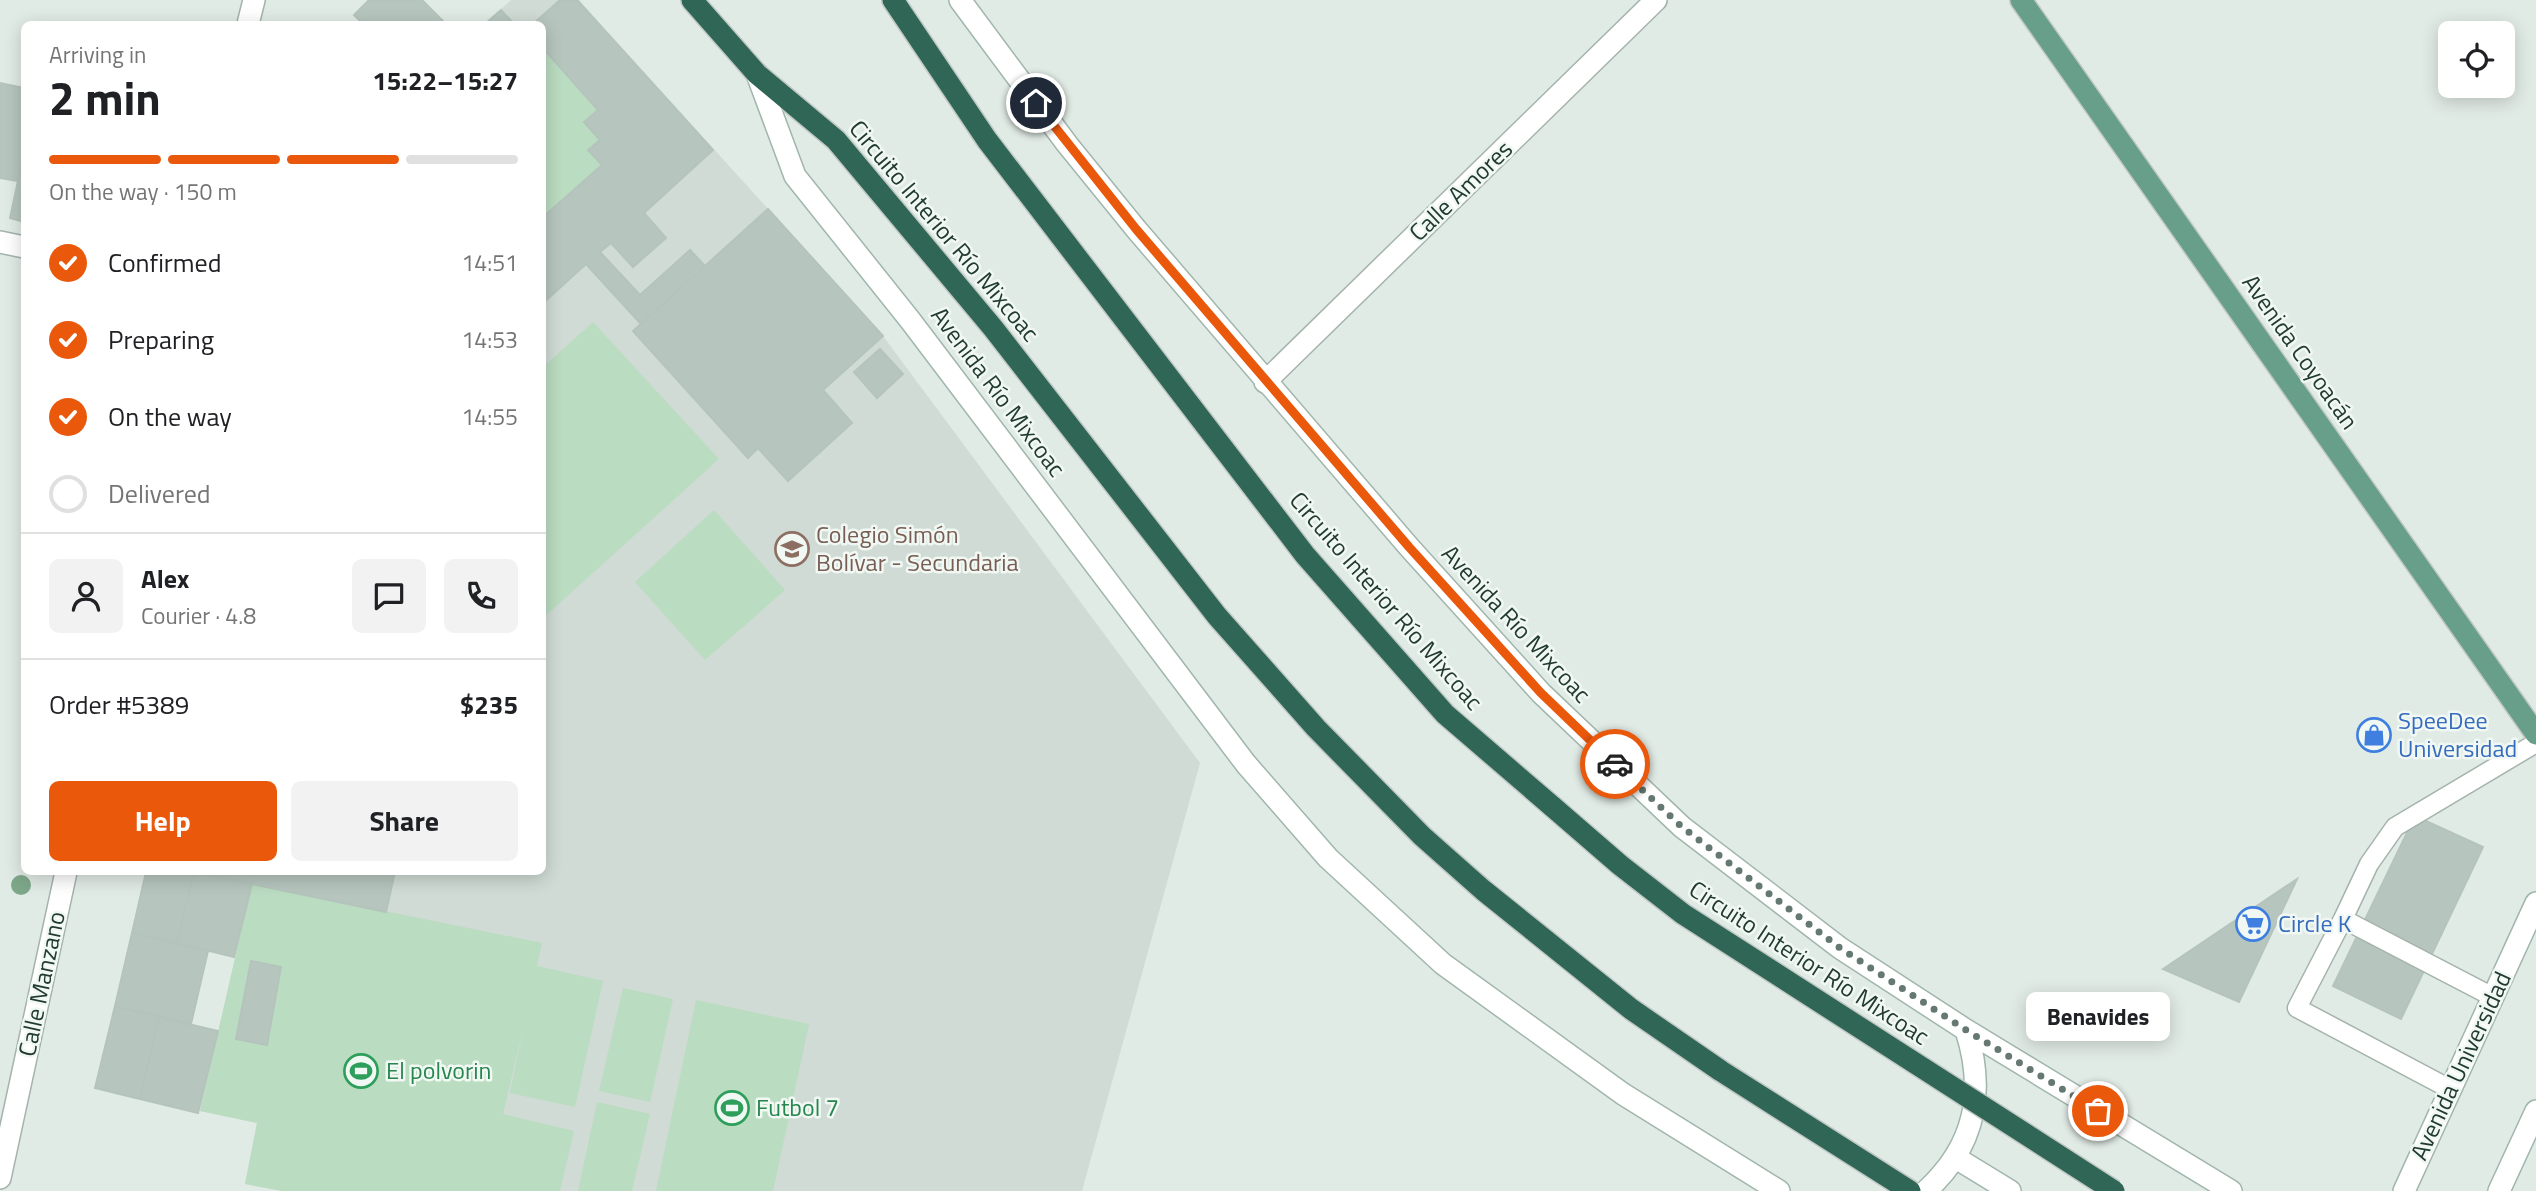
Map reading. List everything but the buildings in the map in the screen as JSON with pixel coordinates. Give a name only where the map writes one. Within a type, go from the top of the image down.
[{"type":"highway","name":"Avenida Río Mixcoac","points":[[692,0],[757,74]]},
{"type":"highway","name":"Circuito Interior Río Mixcoac","points":[[894,0],[987,139],[1305,555],[1445,714],[1620,865],[1684,914],[2114,1191]]},
{"type":"highway","name":"Circuito Interior Río Mixcoac","points":[[757,74],[836,140],[993,328],[1217,615],[1316,727],[1422,836],[1483,890],[1631,1009],[1721,1071],[1910,1191]]},
{"type":"main road","points":[[249,21],[254,0]]},
{"type":"main road","name":"Avenida Río Mixcoac","points":[[960,0],[1067,144],[1265,382],[1409,547],[1541,693],[1682,827],[1840,948],[1966,1030],[2231,1191]]},
{"type":"main road","name":"Calle Amores","points":[[1265,382],[1656,0]]},
{"type":"main road","name":"Avenida Coyoacán","points":[[2021,0],[2536,734]]},
{"type":"main road","name":"Avenida Río Mixcoac","points":[[757,74],[795,176],[926,341],[1246,764],[1328,858],[1443,964],[1623,1094],[1779,1191]]},
{"type":"main road","points":[[0,242],[21,246]]},
{"type":"main road","name":"Calle Manzano","points":[[0,1178],[65,875]]},
{"type":"main road","name":"Avenida Universidad","points":[[2404,1191],[2536,902]]},
{"type":"main road","points":[[1926,1191],[1956,1158],[1973,1115],[1977,1089],[1975,1062],[1966,1030]]},
{"type":"main road","points":[[2499,1191],[2536,1111]]},
{"type":"main road","points":[[1956,1158],[2010,1191]]},
{"type":"lane","points":[[2450,1089],[2297,1008],[2369,864],[2395,827],[2536,743]]},
{"type":"lane","points":[[2343,919],[2493,996]]},
{"type":"shaded area","name":"Colegio Simón Bolívar - Secundaria","points":[[511,0],[579,0],[883,336],[1200,763],[1082,1191],[282,1191],[245,1184],[257,1123],[200,1111],[252,884],[386,912],[395,875],[546,875],[546,21],[488,21]]},
{"type":"green space","points":[[546,52],[598,110],[584,122],[600,140],[588,150],[602,165],[546,215]]},
{"type":"green space","points":[[593,322],[719,459],[546,615],[546,364]]},
{"type":"green space","points":[[714,510],[785,590],[705,660],[635,582]]},
{"type":"green space","name":"El polvorin","points":[[252,884],[542,943],[537,966],[603,981],[575,1107],[510,1093],[524,1025],[503,1114],[574,1131],[560,1191],[282,1191],[245,1184],[257,1123],[200,1111]]},
{"type":"green space","points":[[623,988],[673,999],[650,1102],[599,1091]]},
{"type":"green space","name":"Futbol 7","points":[[696,1000],[809,1024],[773,1191],[656,1191]]},
{"type":"green space","points":[[597,1102],[650,1114],[632,1191],[578,1191]]},
{"type":"way so far","points":[[1615,764],[1682,827],[1840,948],[2098,1111]]},
{"type":"place","name":"Colegio Simón Bolívar - Secundaria","points":[[792,549]]},
{"type":"place","name":"SpeeDee Universidad","points":[[2374,735]]},
{"type":"place","name":"Circle K","points":[[2253,924]]},
{"type":"place","name":"El polvorin","points":[[361,1071]]},
{"type":"place","name":"Futbol 7","points":[[732,1108]]},
{"type":"place","name":"Benavides","points":[[2098,1111]]},
{"type":"route","points":[[1036,103],[1136,229],[1409,547],[1541,693],[1615,764]]}]
